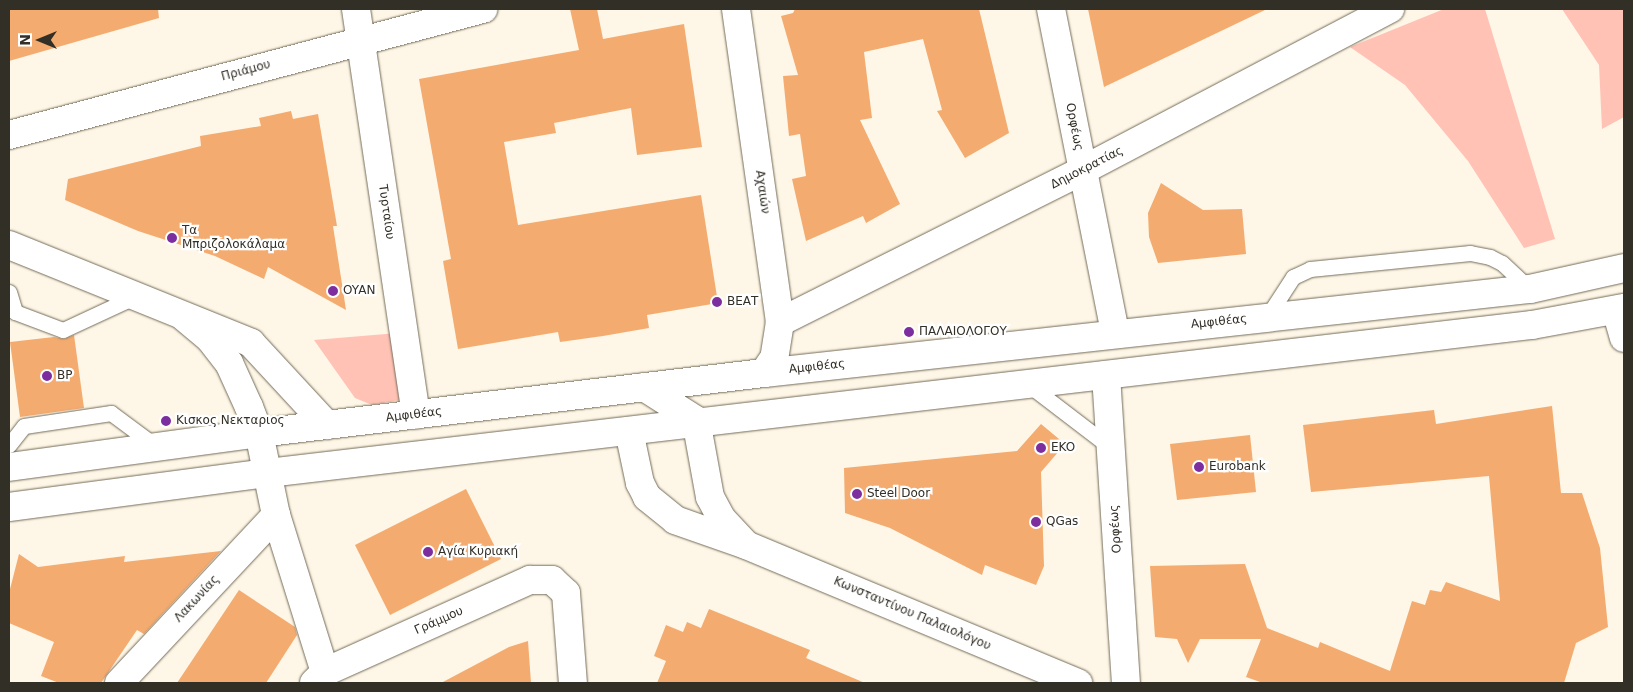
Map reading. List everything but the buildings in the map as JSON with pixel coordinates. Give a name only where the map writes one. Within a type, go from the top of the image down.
[{"type":"street","name":"Τυρταίου","points":[[356,9],[416,415]]},
{"type":"street","name":"Πριάμου","points":[[9,135],[361,40],[484,9]]},
{"type":"street","name":"Αχαιών","points":[[736,9],[780,322],[774,358],[764,373]]},
{"type":"street","name":"Ορφέως","points":[[1051,9],[1115,333]]},
{"type":"street","name":"Δημοκρατίας","points":[[780,322],[1083,170],[1390,9]]},
{"type":"street","points":[[9,246],[251,343],[327,425]]},
{"type":"street","name":"Αμφιθέας","points":[[9,467],[259,433],[644,387],[1115,333],[1530,289],[1624,268]]},
{"type":"street","points":[[9,507],[268,473],[1532,325],[1620,309],[1624,338]]},
{"type":"street","points":[[184,317],[210,339],[229,363],[259,433],[276,515],[320,678]]},
{"type":"street","name":"Ορφέως","points":[[1106,374],[1126,683]]},
{"type":"street","points":[[644,387],[675,405],[698,423]]},
{"type":"street","name":"Κωνσταντίνου Παλαιολόγου","points":[[698,423],[710,497],[721,518],[746,545]]},
{"type":"street","name":"Κωνσταντίνου Παλαιολόγου","points":[[629,431],[640,483],[648,497],[675,520],[692,528],[746,545],[1078,683]]},
{"type":"street","name":"Λακωνίας","points":[[119,683],[276,515]]},
{"type":"street","name":"Γράμμου","points":[[320,678],[530,580],[552,580],[566,593],[573,683]]},
{"type":"lane","points":[[1267,317],[1293,278],[1310,269],[1470,253],[1490,256],[1502,263],[1530,289]]},
{"type":"lane","points":[[9,292],[15,312],[63,330],[134,297]]},
{"type":"lane","points":[[1028,384],[1110,447]]},
{"type":"lane","points":[[9,445],[24,426],[111,413],[157,447]]},
{"type":"shaded area","points":[[1444,9],[1485,9],[1555,239],[1524,248],[1468,161],[1405,85],[1350,47]]},
{"type":"shaded area","points":[[1562,9],[1624,9],[1624,117],[1602,129],[1599,65]]},
{"type":"shaded area","points":[[398,333],[405,399],[372,405],[355,398],[314,340]]},
{"type":"place","name":"Τα Μπριζολοκάλαμα","points":[[172,238]]},
{"type":"place","name":"OYAN","points":[[333,291]]},
{"type":"place","name":"ΒΕΑΤ","points":[[717,302]]},
{"type":"place","name":"ΠΑΛΑΙΟΛΟΓΟΥ","points":[[909,332]]},
{"type":"place","name":"BP","points":[[47,376]]},
{"type":"place","name":"Κισκος Νεκταριος","points":[[166,421]]},
{"type":"place","name":"EKO","points":[[1041,448]]},
{"type":"place","name":"Eurobank","points":[[1199,467]]},
{"type":"place","name":"Steel Door","points":[[857,494]]},
{"type":"place","name":"QGas","points":[[1036,522]]},
{"type":"place","name":"Αγία Κυριακή","points":[[428,552]]}]
